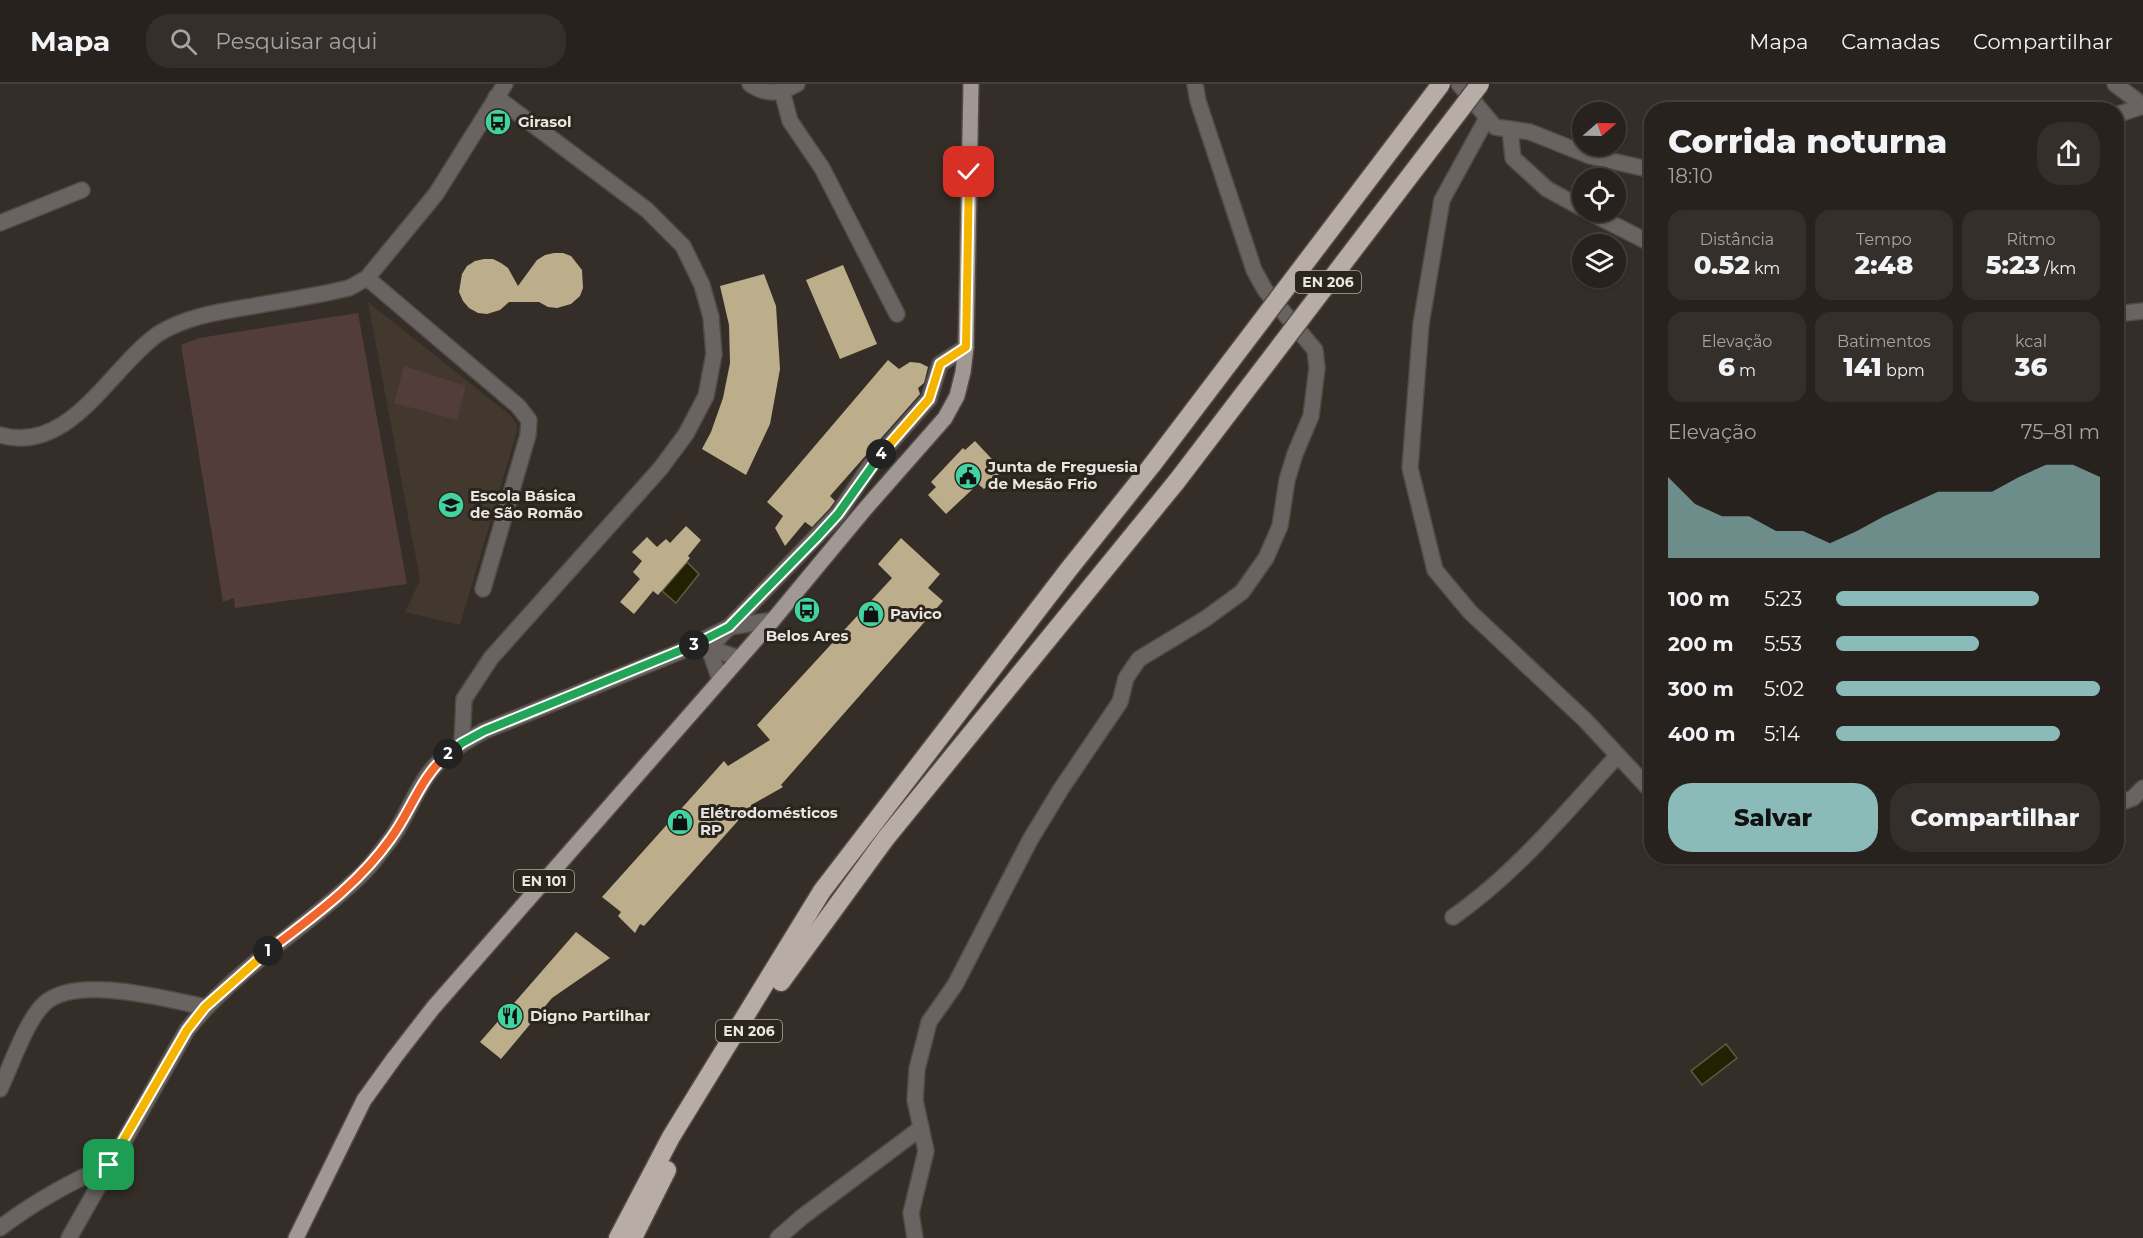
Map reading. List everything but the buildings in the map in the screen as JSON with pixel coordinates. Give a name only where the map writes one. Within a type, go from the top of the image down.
[{"type":"highway","name":"EN 206","points":[[618,1238],[670,1137],[822,891],[1069,569],[1152,465],[1441,84]]},
{"type":"highway","name":"EN 206","points":[[633,1238],[692,1122],[793,963],[886,838],[1177,481],[1480,84]]},
{"type":"main road","name":"EN 101","points":[[296,1238],[364,1100],[433,1008],[773,620],[945,418],[957,396],[966,347],[971,84]]},
{"type":"street","points":[[0,435],[10,438],[34,437],[52,431],[76,416],[137,352],[158,335],[184,321],[349,288],[367,278],[436,194],[505,84]]},
{"type":"street","points":[[750,84],[771,93],[797,84]]},
{"type":"street","points":[[915,1238],[911,1214],[926,1151],[915,1100],[916,1069],[930,1022],[955,984],[1048,809],[1120,702],[1126,678],[1139,659],[1205,619],[1242,592],[1266,558],[1280,526],[1287,480],[1294,454],[1311,416],[1317,368],[1315,350],[1265,290],[1254,270],[1198,101],[1195,84]]},
{"type":"street","points":[[1459,84],[1495,127],[1530,132],[1590,156],[1644,168]]},
{"type":"street","points":[[2115,84],[2141,106],[2124,112]]},
{"type":"street","points":[[782,91],[790,121],[822,168],[897,314]]},
{"type":"street","points":[[462,743],[464,699],[490,658],[660,470],[686,434],[705,396],[714,354],[711,317],[702,285],[683,246],[647,210],[496,97]]},
{"type":"street","points":[[1487,118],[1442,200],[1421,324],[1410,468],[1435,570],[1470,612],[1585,720],[1644,784]]},
{"type":"street","points":[[1510,129],[1513,158],[1547,189],[1572,203]]},
{"type":"street","points":[[0,223],[82,190]]},
{"type":"street","points":[[1609,222],[1644,240]]},
{"type":"street","points":[[367,278],[510,399],[529,420],[528,435],[483,588]]},
{"type":"street","points":[[2124,313],[2143,311]]},
{"type":"street","points":[[709,648],[838,514],[871,465],[929,399],[940,364],[966,347]]},
{"type":"street","points":[[817,537],[831,550]]},
{"type":"street","points":[[69,1238],[187,1030],[205,1007],[255,961],[363,874],[392,837],[427,776],[445,756],[484,731],[680,652],[729,627],[773,620]]},
{"type":"street","points":[[680,652],[709,648],[739,658]]},
{"type":"street","points":[[709,648],[720,680]]},
{"type":"street","points":[[1453,917],[1477,901],[1536,843],[1617,756]]},
{"type":"street","points":[[2124,801],[2133,798],[2143,788]]},
{"type":"street","points":[[0,1089],[29,1026],[45,1003],[70,990],[111,989],[205,1007]]},
{"type":"street","points":[[778,1238],[802,1217],[921,1128]]},
{"type":"street","points":[[0,1228],[21,1212],[74,1180],[109,1165]]},
{"type":"shaded area","name":"Escola Básica de São Romão","points":[[368,302],[510,415],[517,425],[460,625],[405,612],[420,580]]},
{"type":"shaded area","points":[[358,313],[407,584],[235,608],[234,598],[223,602],[181,345],[199,338]]},
{"type":"shaded area","points":[[404,366],[466,386],[457,420],[394,403]]},
{"type":"shaded area","points":[[687,562],[699,574],[676,603],[662,591]]},
{"type":"shaded area","points":[[1726,1044],[1737,1058],[1702,1085],[1691,1071]]},
{"type":"place","name":"Girasol","points":[[498,122]]},
{"type":"place","name":"Junta de Freguesia de Mesão Frio","points":[[968,476]]},
{"type":"place","name":"Escola Básica de São Romão","points":[[451,505]]},
{"type":"place","name":"Belos Ares","points":[[807,610]]},
{"type":"place","name":"Pavico","points":[[871,614]]},
{"type":"place","name":"Elétrodomésticos RP","points":[[680,822]]},
{"type":"place","name":"Digno Partilhar","points":[[510,1016]]},
{"type":"route","points":[[109,1165],[187,1030],[205,1007],[255,961],[363,874],[392,837],[427,776],[445,756],[484,731],[680,652],[729,627],[838,514],[871,465],[929,399],[940,364],[966,347],[969,172]]}]
